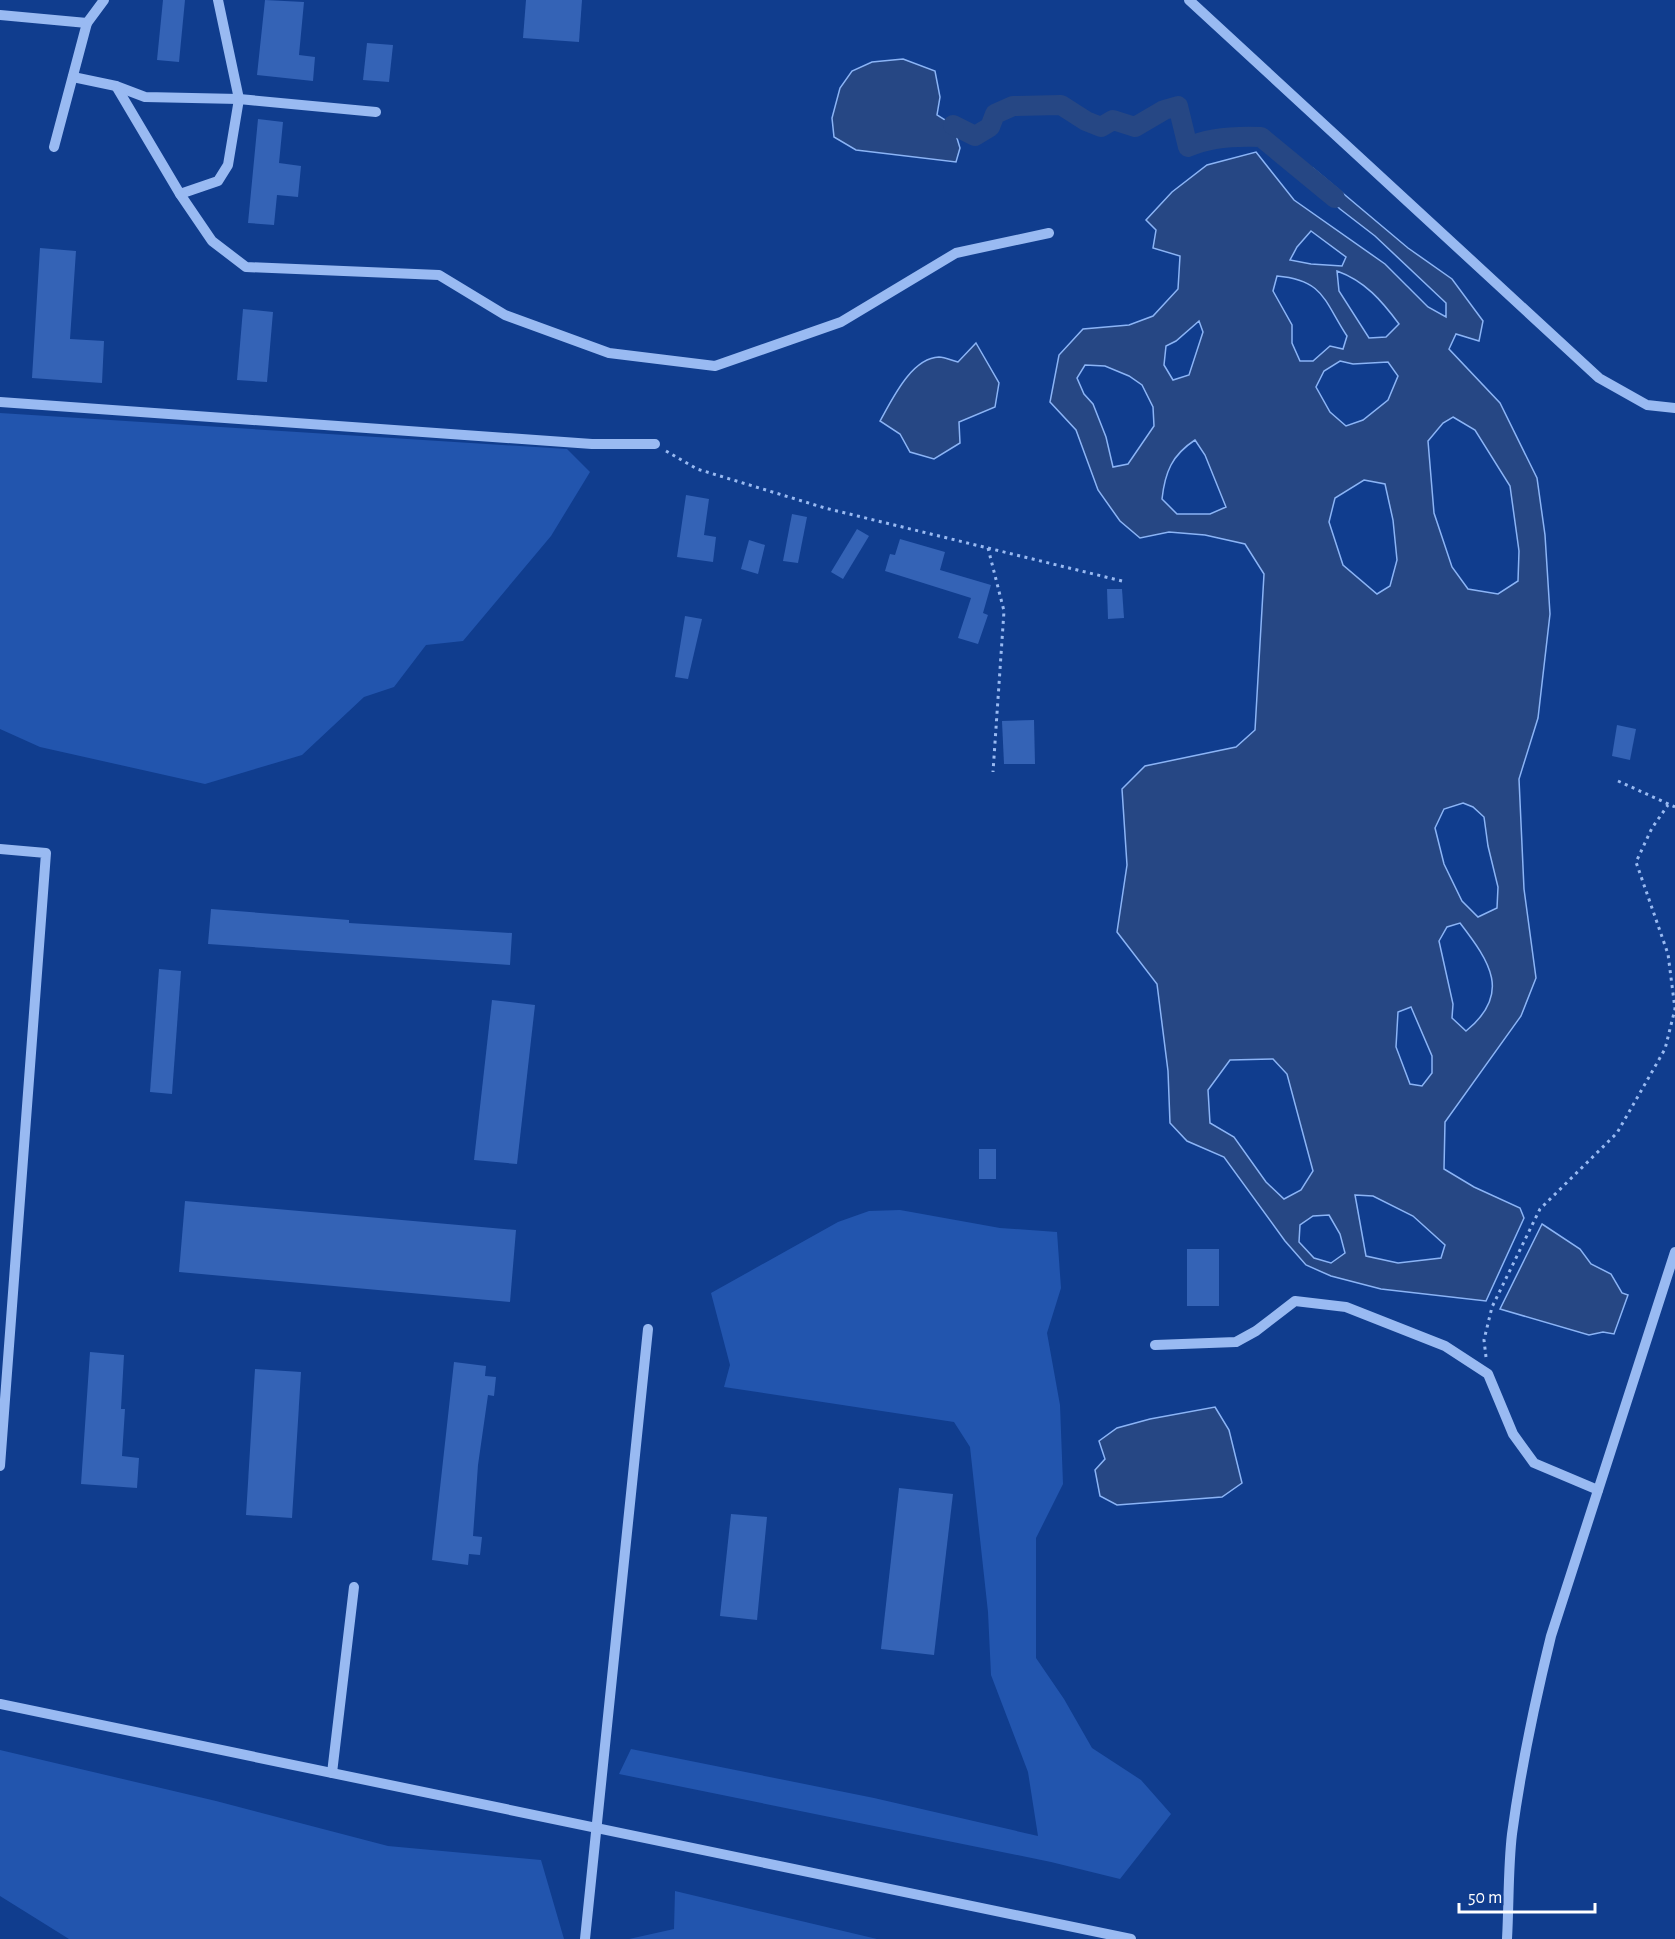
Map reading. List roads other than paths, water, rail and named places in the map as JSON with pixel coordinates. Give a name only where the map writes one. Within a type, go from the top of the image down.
[{"type":"street","points":[[54,147],[87,23],[104,0]]},
{"type":"street","points":[[180,194],[218,181],[228,165],[239,99],[218,0]]},
{"type":"street","points":[[1189,0],[1599,378],[1647,405],[1675,408]]},
{"type":"street","points":[[0,15],[87,23]]},
{"type":"street","points":[[73,77],[116,86],[145,96],[239,99],[376,112]]},
{"type":"street","points":[[116,86],[180,194],[212,241],[246,267],[439,275],[505,315],[609,353],[715,366],[841,322],[956,253],[1049,233]]},
{"type":"street","points":[[0,402],[592,444],[655,444]]},
{"type":"street","points":[[0,849],[46,853],[0,1466]]},
{"type":"street","points":[[1507,1939],[1512,1836],[1529,1726],[1551,1636],[1675,1252]]},
{"type":"street","points":[[1155,1345],[1236,1342],[1256,1331],[1295,1301],[1346,1307],[1445,1346],[1488,1374],[1513,1434],[1534,1463],[1598,1490]]},
{"type":"street","points":[[585,1939],[648,1329]]},
{"type":"street","points":[[332,1773],[354,1587]]},
{"type":"street","points":[[0,1704],[1131,1939]]},
{"type":"waterway","points":[[953,125],[975,136],[990,127],[995,114],[1013,106],[1061,105],[1086,121],[1101,127],[1113,120],[1135,127],[1164,110],[1178,106],[1188,147],[1224,138],[1261,137],[1335,198]]}]
